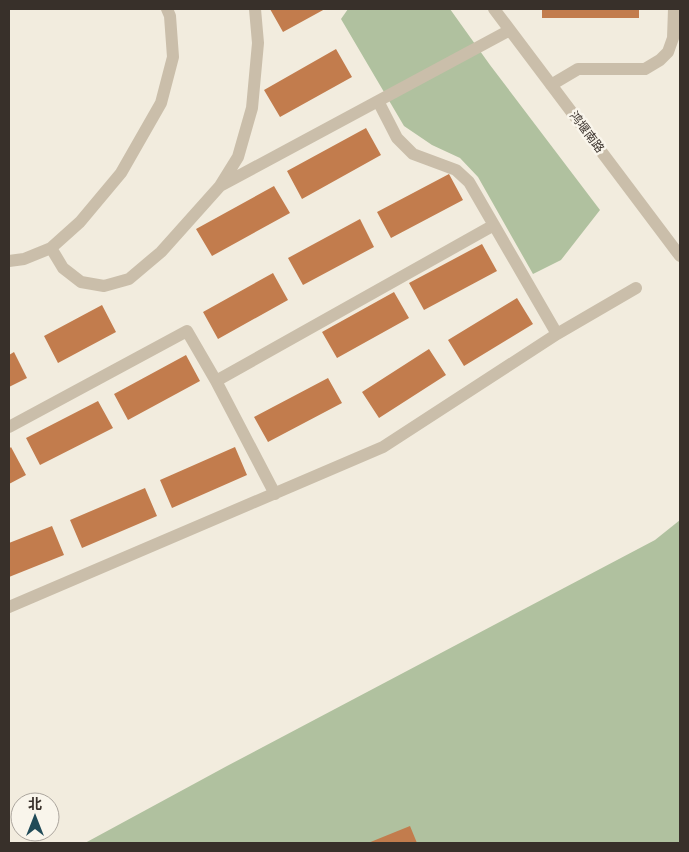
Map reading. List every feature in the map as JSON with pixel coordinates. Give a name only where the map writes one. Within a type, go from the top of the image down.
[{"type":"street","points":[[9,261],[24,260],[51,248],[80,222],[121,172],[161,104],[173,57],[170,16],[167,9]]},
{"type":"street","points":[[51,248],[63,268],[81,282],[104,286],[129,279],[161,252],[220,186],[238,157],[252,108],[258,43],[255,9]]},
{"type":"street","name":"鸿堰南路","points":[[494,9],[680,256]]},
{"type":"street","points":[[551,85],[578,68],[645,69],[660,60],[668,52],[672,38],[674,9]]},
{"type":"street","points":[[220,186],[510,30]]},
{"type":"street","points":[[378,101],[397,138],[413,154],[456,170],[469,182],[558,334]]},
{"type":"street","points":[[216,380],[494,225]]},
{"type":"street","points":[[9,607],[383,448],[558,334],[636,288]]},
{"type":"street","points":[[9,427],[187,331],[216,380],[275,494]]},
{"type":"green space","points":[[348,9],[450,9],[600,210],[561,260],[533,274],[478,177],[460,158],[432,145],[404,126],[341,19]]},
{"type":"green space","points":[[680,520],[680,843],[85,843],[655,540]]},
{"type":"building","points":[[270,9],[325,9],[283,32]]},
{"type":"building","points":[[542,9],[639,9],[639,18],[542,18]]},
{"type":"building","points":[[336,49],[352,77],[280,117],[264,90]]},
{"type":"building","points":[[366,128],[381,155],[302,199],[287,171]]},
{"type":"building","points":[[449,174],[463,200],[391,238],[377,212]]},
{"type":"building","points":[[274,186],[290,213],[212,256],[196,229]]},
{"type":"building","points":[[360,219],[374,247],[303,285],[288,258]]},
{"type":"building","points":[[482,244],[497,271],[424,310],[409,283]]},
{"type":"building","points":[[273,273],[288,300],[218,339],[203,312]]},
{"type":"building","points":[[394,292],[409,318],[337,358],[322,332]]},
{"type":"building","points":[[517,298],[533,324],[464,366],[448,340]]},
{"type":"building","points":[[102,305],[116,332],[58,363],[44,336]]},
{"type":"building","points":[[429,349],[446,375],[379,418],[362,392]]},
{"type":"building","points":[[14,352],[27,378],[9,387],[9,355]]},
{"type":"building","points":[[186,355],[200,381],[128,420],[114,394]]},
{"type":"building","points":[[328,378],[342,403],[268,442],[254,417]]},
{"type":"building","points":[[98,401],[113,428],[40,465],[26,438]]},
{"type":"building","points":[[11,447],[26,475],[9,484],[9,449]]},
{"type":"building","points":[[235,447],[247,475],[172,508],[160,480]]},
{"type":"building","points":[[145,488],[157,516],[82,548],[70,520]]},
{"type":"building","points":[[52,526],[64,555],[9,577],[9,543]]},
{"type":"building","points":[[410,826],[417,843],[368,843]]}]
